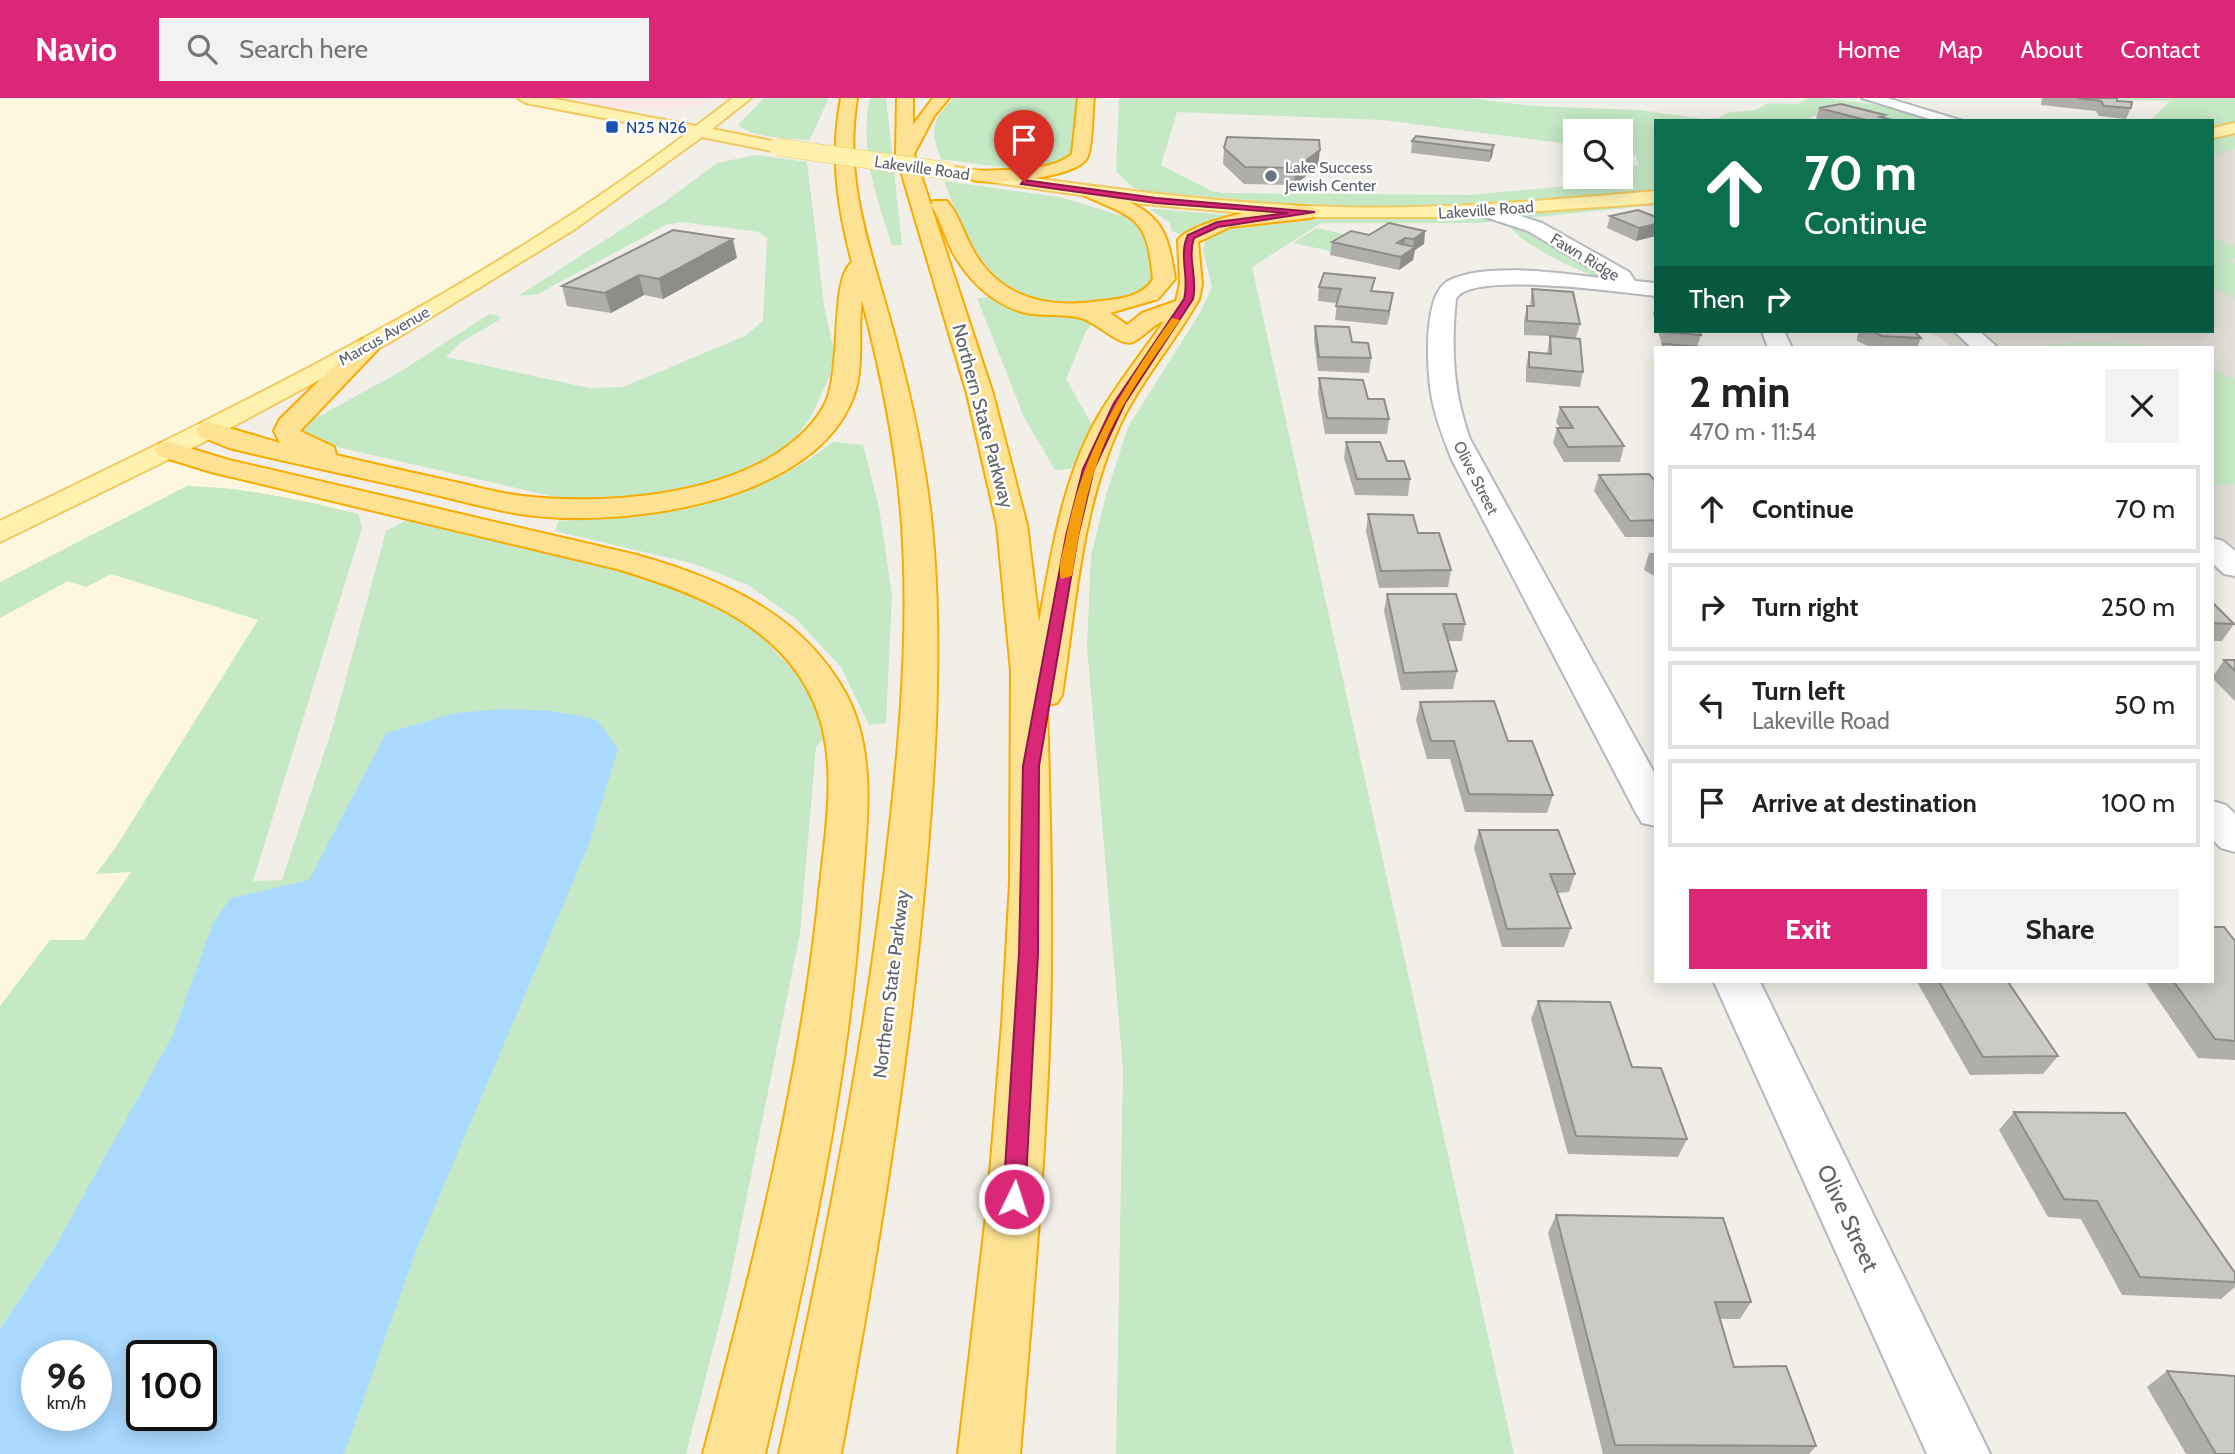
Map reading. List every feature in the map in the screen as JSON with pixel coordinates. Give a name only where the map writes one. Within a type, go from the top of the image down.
[{"type":"highway","name":"Northern State Parkway","points":[[810,1454],[847,1272],[881,1072],[900,923],[918,705],[919,551],[913,491],[901,414],[844,186],[842,135],[849,98]]},
{"type":"highway","name":"Northern State Parkway","points":[[905,98],[905,154],[980,394],[1012,526],[1028,671],[1031,883],[1026,1025],[1014,1199],[989,1454]]},
{"type":"highway","points":[[905,154],[927,115],[942,98]]},
{"type":"highway","points":[[979,176],[1054,169],[1079,159],[1086,98]]},
{"type":"highway","points":[[1101,173],[1111,185],[1134,198]]},
{"type":"highway","points":[[911,176],[944,209],[968,261],[997,295],[1026,305],[1080,310],[1107,320],[1127,336],[1150,318],[1185,305]]},
{"type":"highway","points":[[1080,310],[1136,300],[1154,292],[1164,279],[1159,238],[1152,222],[1091,192]]},
{"type":"highway","points":[[1031,766],[1072,536],[1088,469],[1120,403],[1185,305],[1192,285],[1187,244],[1195,234],[1217,225],[1311,212]]},
{"type":"highway","points":[[189,440],[239,442],[359,466],[520,505],[607,509],[667,501],[726,485],[760,472],[813,437],[836,407],[848,363],[849,314],[859,251]]},
{"type":"highway","points":[[359,466],[297,443],[287,431],[299,413],[370,344]]},
{"type":"highway","points":[[189,440],[221,466],[505,532],[685,580],[742,605],[787,638],[803,655],[829,696],[838,720],[847,783],[841,908],[831,1003],[804,1153],[734,1454]]},
{"type":"main road","name":"Lakeville Road","points":[[526,98],[777,147],[1134,198],[1311,212],[1486,211],[1654,197]]},
{"type":"main road","points":[[710,105],[743,98]]},
{"type":"main road","name":"Marcus Avenue","points":[[0,533],[189,440],[370,344],[556,233],[642,177],[743,98]]},
{"type":"main road","points":[[575,106],[674,110]]},
{"type":"main road","points":[[2214,133],[2235,128]]},
{"type":"main road","points":[[720,154],[777,147]]},
{"type":"main road","points":[[642,177],[689,162]]},
{"type":"street","points":[[1870,98],[1948,119]]},
{"type":"street","name":"Fawn Ridge","points":[[1486,211],[1502,230],[1552,266]]},
{"type":"street","name":"Fawn Ridge","points":[[1486,211],[1535,227],[1642,289]]},
{"type":"street","name":"Olive Street","points":[[1642,289],[1552,266],[1452,288],[1444,306],[1442,401],[1466,460],[1654,809]]},
{"type":"street","points":[[1967,333],[1984,346]]},
{"type":"street","points":[[2214,549],[2235,567]]},
{"type":"street","points":[[2214,817],[2235,838]]},
{"type":"street","name":"Olive Street","points":[[1737,983],[1959,1454]]},
{"type":"shaded area","points":[[0,98],[526,98],[701,132],[593,210],[170,449],[352,498],[195,868],[0,1098]]},
{"type":"shaded area","points":[[526,98],[743,98],[666,110],[575,106]]},
{"type":"shaded area","points":[[2235,129],[2235,580],[2214,563],[2214,346],[1951,346],[1932,333],[2214,333],[2214,133]]},
{"type":"green space","points":[[764,98],[829,98],[809,141],[763,136],[738,125]]},
{"type":"green space","points":[[870,98],[886,98],[902,245],[892,245],[871,173],[867,136]]},
{"type":"green space","points":[[954,98],[1078,98],[1074,154],[1067,163],[1021,170],[941,159],[935,141],[935,126],[941,112]]},
{"type":"green space","points":[[1119,98],[1469,98],[1532,106],[1640,110],[1704,119],[1654,119],[1654,205],[1477,223],[1321,223],[1252,267],[1514,1454],[1116,1454],[1123,1069],[1087,646],[1091,556],[1106,495],[1128,427],[1201,311],[1212,287],[1203,250],[1207,237],[1251,222],[1274,221],[1279,203],[1143,191],[1131,186],[1116,171]],"holes":[[[1177,112],[1383,120],[1563,143],[1563,119],[1633,119],[1633,155],[1636,156],[1639,165],[1633,166],[1633,189],[1563,189],[1563,186],[1471,195],[1223,193],[1212,191],[1161,165]]]},
{"type":"green space","points":[[1809,98],[1825,98],[1878,105],[1929,119],[1854,119],[1822,114],[1810,117],[1812,119],[1704,119],[1718,118],[1730,112],[1755,110],[1769,103],[1797,104]]},
{"type":"green space","points":[[2067,98],[2235,98],[2235,149],[2214,155],[2214,119],[2152,119],[2170,101]]},
{"type":"green space","points":[[756,155],[807,162],[824,305],[836,362],[811,417],[787,448],[720,481],[634,499],[556,497],[320,443],[303,432],[312,420],[400,372],[489,314],[500,316],[499,320],[460,343],[446,357],[589,388],[623,387],[745,336],[763,321],[767,238],[759,232],[682,222],[666,225],[538,294],[518,296],[663,203],[717,163]]},
{"type":"green space","points":[[944,181],[1060,197],[1119,215],[1132,214],[1148,230],[1154,280],[1149,288],[1130,298],[1099,303],[1031,301],[1006,289],[968,243]]},
{"type":"green space","points":[[1149,209],[1240,216],[1195,228],[1184,235],[1172,231],[1169,222]]},
{"type":"green space","points":[[1507,222],[1519,225],[1605,274],[1609,281],[1538,249],[1513,231]]},
{"type":"green space","points":[[1317,228],[1358,237],[1335,252],[1293,243]]},
{"type":"green space","points":[[2214,239],[2235,247],[2235,258],[2225,259],[2235,264],[2235,298],[2214,289]]},
{"type":"green space","points":[[990,297],[1024,310],[1096,319],[1086,331],[1066,379],[1092,425],[1091,436],[1071,469],[1055,470],[1024,417],[977,298]]},
{"type":"green space","points":[[2078,342],[2144,346],[2048,346]]},
{"type":"green space","points":[[2214,370],[2235,379],[2235,484],[2214,486]]},
{"type":"green space","points":[[833,442],[863,445],[879,508],[892,595],[886,723],[869,725],[841,667],[796,619],[748,585],[695,564],[555,531],[558,521],[667,510],[736,494],[770,481],[802,464]]},
{"type":"green space","points":[[187,486],[273,495],[358,514],[362,528],[253,881],[282,880],[333,726],[386,531],[405,521],[422,522],[655,580],[750,625],[810,688],[823,739],[816,747],[800,933],[728,1290],[686,1454],[0,1454],[0,1006],[50,940],[84,940],[131,872],[96,874],[116,847],[258,620],[111,574],[86,587],[68,581],[0,618],[0,582]]},
{"type":"water","points":[[504,709],[553,711],[597,720],[618,749],[589,844],[415,1253],[344,1454],[0,1454],[0,1329],[56,1245],[173,1035],[213,923],[231,898],[309,880],[386,733],[456,713]]},
{"type":"building","points":[[2078,98],[2117,98],[2117,101],[2132,102],[2131,108],[2104,106],[2101,101]]},
{"type":"building","points":[[1841,104],[1885,115],[1880,117],[1889,119],[1862,119],[1819,108]]},
{"type":"building","points":[[1416,136],[1494,145],[1491,151],[1412,141]]},
{"type":"building","points":[[1227,137],[1319,140],[1320,150],[1296,168],[1245,167],[1224,148]]},
{"type":"building","points":[[1638,210],[1654,216],[1654,224],[1639,228],[1610,216]]},
{"type":"building","points":[[1389,223],[1425,231],[1414,239],[1405,238],[1397,243],[1415,247],[1401,257],[1332,242],[1351,231],[1369,235]]},
{"type":"building","points":[[673,230],[733,239],[659,279],[639,275],[605,293],[562,286]]},
{"type":"building","points":[[1324,273],[1375,278],[1371,291],[1393,293],[1389,311],[1336,306],[1341,289],[1319,287]]},
{"type":"building","points":[[1532,289],[1573,292],[1580,324],[1527,321],[1527,306],[1534,306]]},
{"type":"building","points":[[1315,326],[1349,327],[1352,342],[1368,343],[1371,358],[1319,357]]},
{"type":"building","points":[[1875,333],[1916,333],[1921,338],[1882,336]]},
{"type":"building","points":[[1550,336],[1580,339],[1583,372],[1529,367],[1529,352],[1551,354]]},
{"type":"building","points":[[1319,378],[1363,380],[1368,399],[1384,399],[1389,419],[1327,418]]},
{"type":"building","points":[[1560,407],[1598,407],[1624,446],[1568,447],[1557,428],[1573,428]]},
{"type":"building","points":[[1346,442],[1380,442],[1387,461],[1404,461],[1410,479],[1357,479]]},
{"type":"building","points":[[1649,474],[1654,480],[1654,520],[1630,521],[1599,475]]},
{"type":"building","points":[[1368,514],[1413,515],[1418,533],[1439,533],[1451,570],[1381,571]]},
{"type":"building","points":[[1387,594],[1456,594],[1465,624],[1443,624],[1457,671],[1404,673]]},
{"type":"building","points":[[2214,604],[2234,624],[2214,623]]},
{"type":"building","points":[[2224,660],[2235,660],[2235,671]]},
{"type":"building","points":[[1494,701],[1508,741],[1532,741],[1553,795],[1469,794],[1454,741],[1431,741],[1420,702]]},
{"type":"building","points":[[1479,830],[1558,830],[1575,874],[1550,874],[1571,928],[1507,929]]},
{"type":"building","points":[[2214,927],[2224,927],[2235,941],[2235,1041],[2215,1039],[2175,983],[2214,983]]},
{"type":"building","points":[[1940,983],[2009,983],[2058,1056],[1983,1057]]},
{"type":"building","points":[[1538,1001],[1610,1002],[1632,1067],[1661,1068],[1687,1139],[1576,1136]]},
{"type":"building","points":[[2014,1112],[2125,1113],[2235,1273],[2235,1282],[2140,1277],[2097,1201],[2064,1199]]},
{"type":"building","points":[[1556,1215],[1723,1218],[1751,1302],[1715,1302],[1734,1367],[1786,1366],[1816,1446],[1615,1445]]},
{"type":"building","points":[[2167,1371],[2235,1376],[2235,1454],[2216,1454]]},
{"type":"slow traffic","points":[[1065,576],[1078,507],[1088,469],[1097,448],[1131,384],[1175,320]]},
{"type":"place","name":"N25 N26","points":[[612,127]]},
{"type":"place","name":"Lake Success Jewish Center","points":[[1271,176]]},
{"type":"route","points":[[1014,1199],[1029,954],[1031,766],[1072,536],[1088,469],[1107,426],[1131,384],[1188,299],[1192,278],[1186,248],[1191,237],[1217,225],[1311,212],[1230,208],[1024,182]]}]
